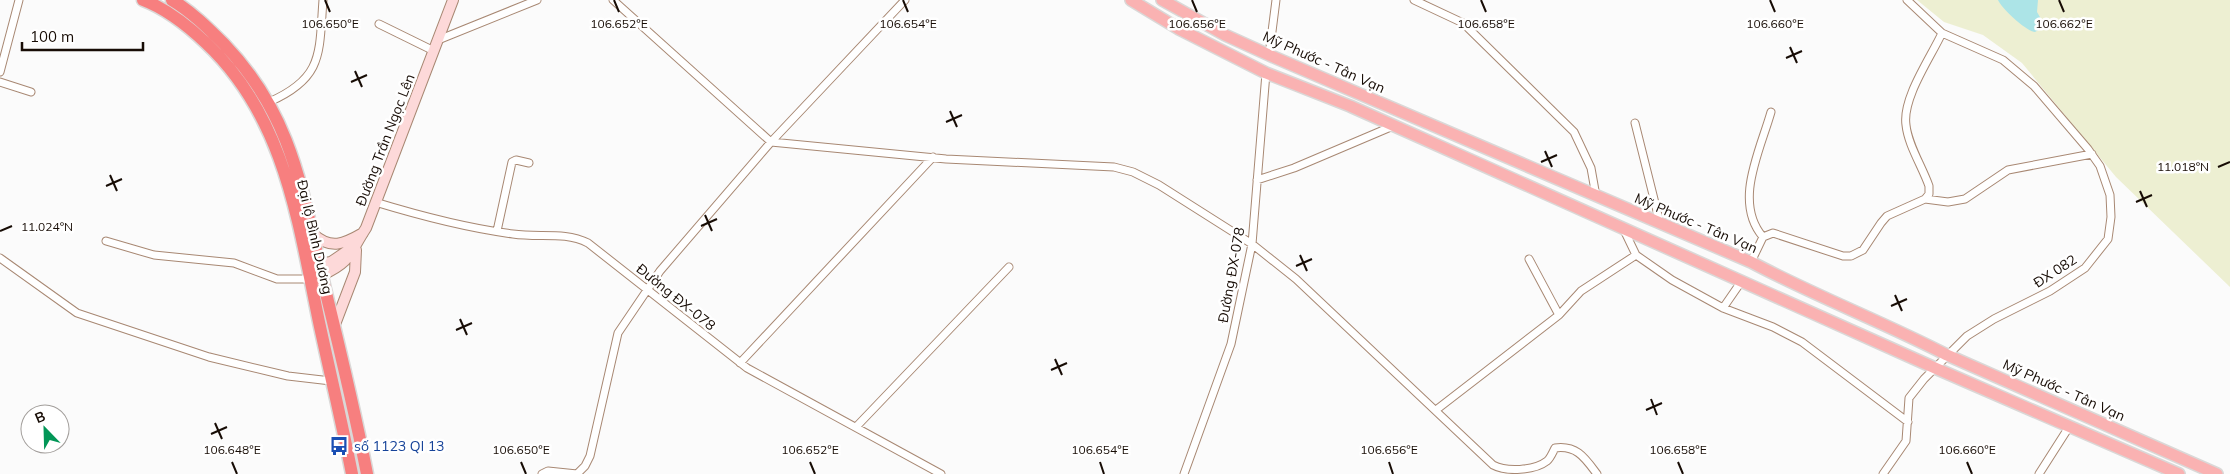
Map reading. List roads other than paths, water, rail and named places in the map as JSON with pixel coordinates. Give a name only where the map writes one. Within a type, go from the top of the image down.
[{"type":"highway","name":"Đại lộ Bình Dương","points":[[144,0],[181,22],[198,36],[227,63],[253,98],[275,147],[293,197],[334,327],[367,474]]},
{"type":"highway","name":"Đại lộ Bình Dương","points":[[172,0],[188,10],[241,62],[269,102],[290,148],[305,198],[313,234],[315,271],[331,381],[352,474]]},
{"type":"main road","points":[[1131,0],[1178,29],[1266,73],[1393,126],[1935,368],[2179,474]]},
{"type":"main road","name":"Mỹ Phước - Tân Vạn","points":[[1162,0],[1225,35],[1269,55],[1751,262],[1795,285],[1908,335],[1947,355],[2217,474]]},
{"type":"street","points":[[0,72],[19,0]]},
{"type":"street","points":[[269,102],[287,94],[302,82],[316,63],[323,0]]},
{"type":"street","name":"Đường Trần Ngọc Lên","points":[[357,244],[453,0]]},
{"type":"street","points":[[438,40],[538,0]]},
{"type":"street","points":[[613,0],[771,142],[933,157],[1083,164],[1114,167],[1133,172],[1159,185],[1252,244],[1296,279],[1493,464],[1501,469],[1527,468],[1547,461],[1555,448],[1564,447],[1576,450],[1596,474]]},
{"type":"street","points":[[542,474],[548,471],[577,474],[590,456],[618,333],[660,271],[771,142],[906,0]]},
{"type":"street","points":[[1269,55],[1276,0]]},
{"type":"street","points":[[1414,0],[1463,23],[1574,132],[1591,168],[1596,196]]},
{"type":"street","name":"ĐX 082","points":[[1883,474],[1906,441],[1909,398],[1935,368],[1973,332],[2050,291],[2086,268],[2108,239],[2111,217],[2110,195],[2104,175],[2092,154],[2034,86],[2003,60],[1942,33],[1907,0]]},
{"type":"street","points":[[379,24],[434,51]]},
{"type":"street","points":[[1763,237],[1778,234],[1843,256],[1851,256],[1863,250],[1884,219],[1924,199],[1929,194],[1930,186],[1906,127],[1905,113],[1942,33]]},
{"type":"street","name":"Đường ĐX-078","points":[[1184,474],[1231,344],[1252,244],[1266,73]]},
{"type":"street","points":[[0,82],[31,92]]},
{"type":"street","points":[[1763,237],[1755,228],[1750,216],[1749,186],[1771,112]]},
{"type":"street","points":[[1635,123],[1660,223]]},
{"type":"street","points":[[1257,180],[1294,168],[1393,126]]},
{"type":"street","points":[[1924,199],[1948,202],[1965,199],[2008,170],[2092,154]]},
{"type":"street","points":[[740,363],[933,157]]},
{"type":"street","points":[[497,231],[512,162],[516,160],[529,163]]},
{"type":"street","name":"Đường ĐX-078","points":[[375,202],[435,220],[531,236],[573,236],[588,243],[740,363],[941,474]]},
{"type":"street","points":[[1624,230],[1636,255],[1672,280],[1723,308],[1773,327],[1802,342],[1908,422]]},
{"type":"street","points":[[313,234],[323,243],[333,244],[347,241],[362,233]]},
{"type":"street","points":[[1751,262],[1763,237]]},
{"type":"street","points":[[106,241],[154,255],[234,263],[278,278],[315,271],[357,244]]},
{"type":"street","points":[[334,327],[355,272],[357,244]]},
{"type":"street","points":[[1436,410],[1559,315],[1581,291],[1636,255]]},
{"type":"street","points":[[0,258],[74,311],[209,357],[288,376],[331,381]]},
{"type":"street","points":[[1529,259],[1559,315]]},
{"type":"street","points":[[856,427],[1009,267]]},
{"type":"street","points":[[1723,308],[1741,282]]},
{"type":"street","points":[[2039,474],[2069,427]]},
{"type":"water","points":[[1998,0],[2038,0],[2037,12],[2044,24],[2042,28],[2035,32],[2026,28],[2009,14]]},
{"type":"place","name":"số 1123 Ql 13","points":[[339,446]]}]
